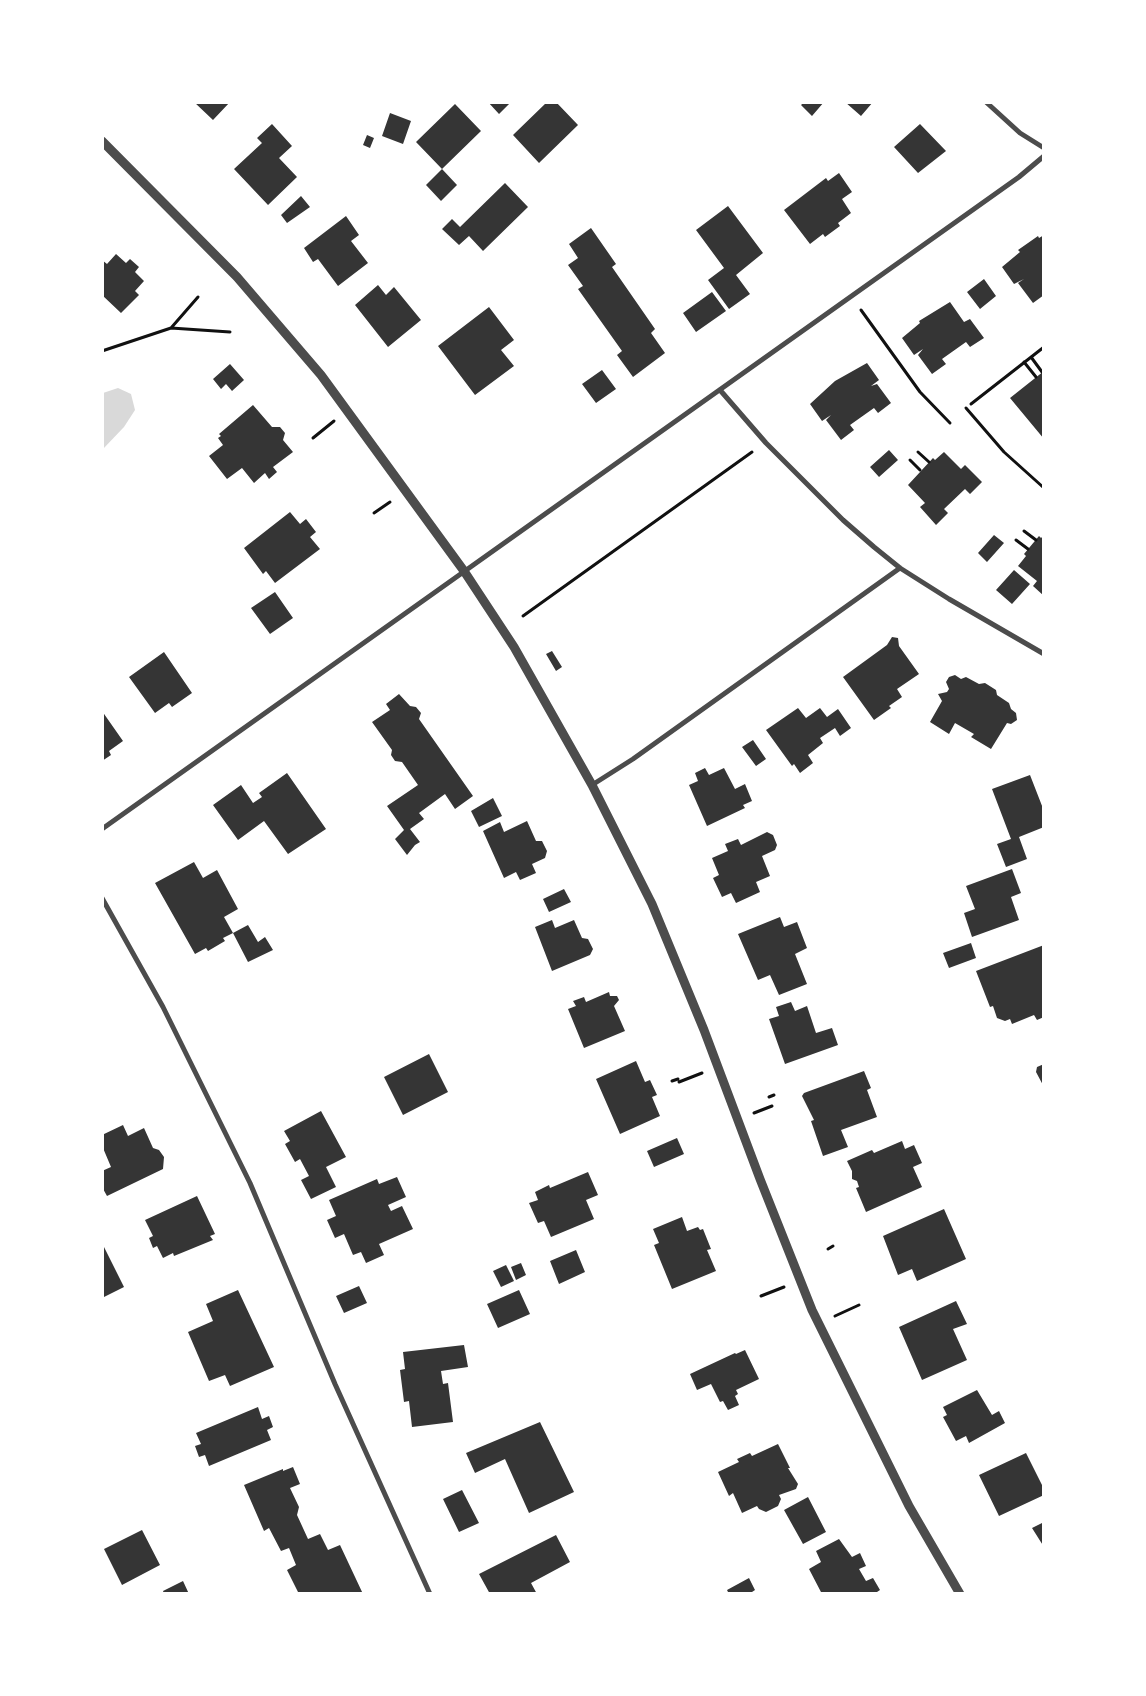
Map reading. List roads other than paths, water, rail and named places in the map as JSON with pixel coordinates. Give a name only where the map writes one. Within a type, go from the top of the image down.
[{"type":"street","points":[[986,102],[1020,133],[1044,148]]},
{"type":"street","points":[[102,142],[237,277],[321,375],[464,572],[514,647],[592,785],[667,940],[818,1323],[905,1498],[960,1594]]},
{"type":"street","points":[[102,829],[1019,177],[1044,156]]},
{"type":"street","points":[[720,390],[766,443],[842,520],[900,568],[1044,654]]},
{"type":"street","points":[[592,785],[633,759],[900,568]]},
{"type":"street","points":[[102,898],[163,1007],[250,1183],[335,1384],[430,1594]]}]
